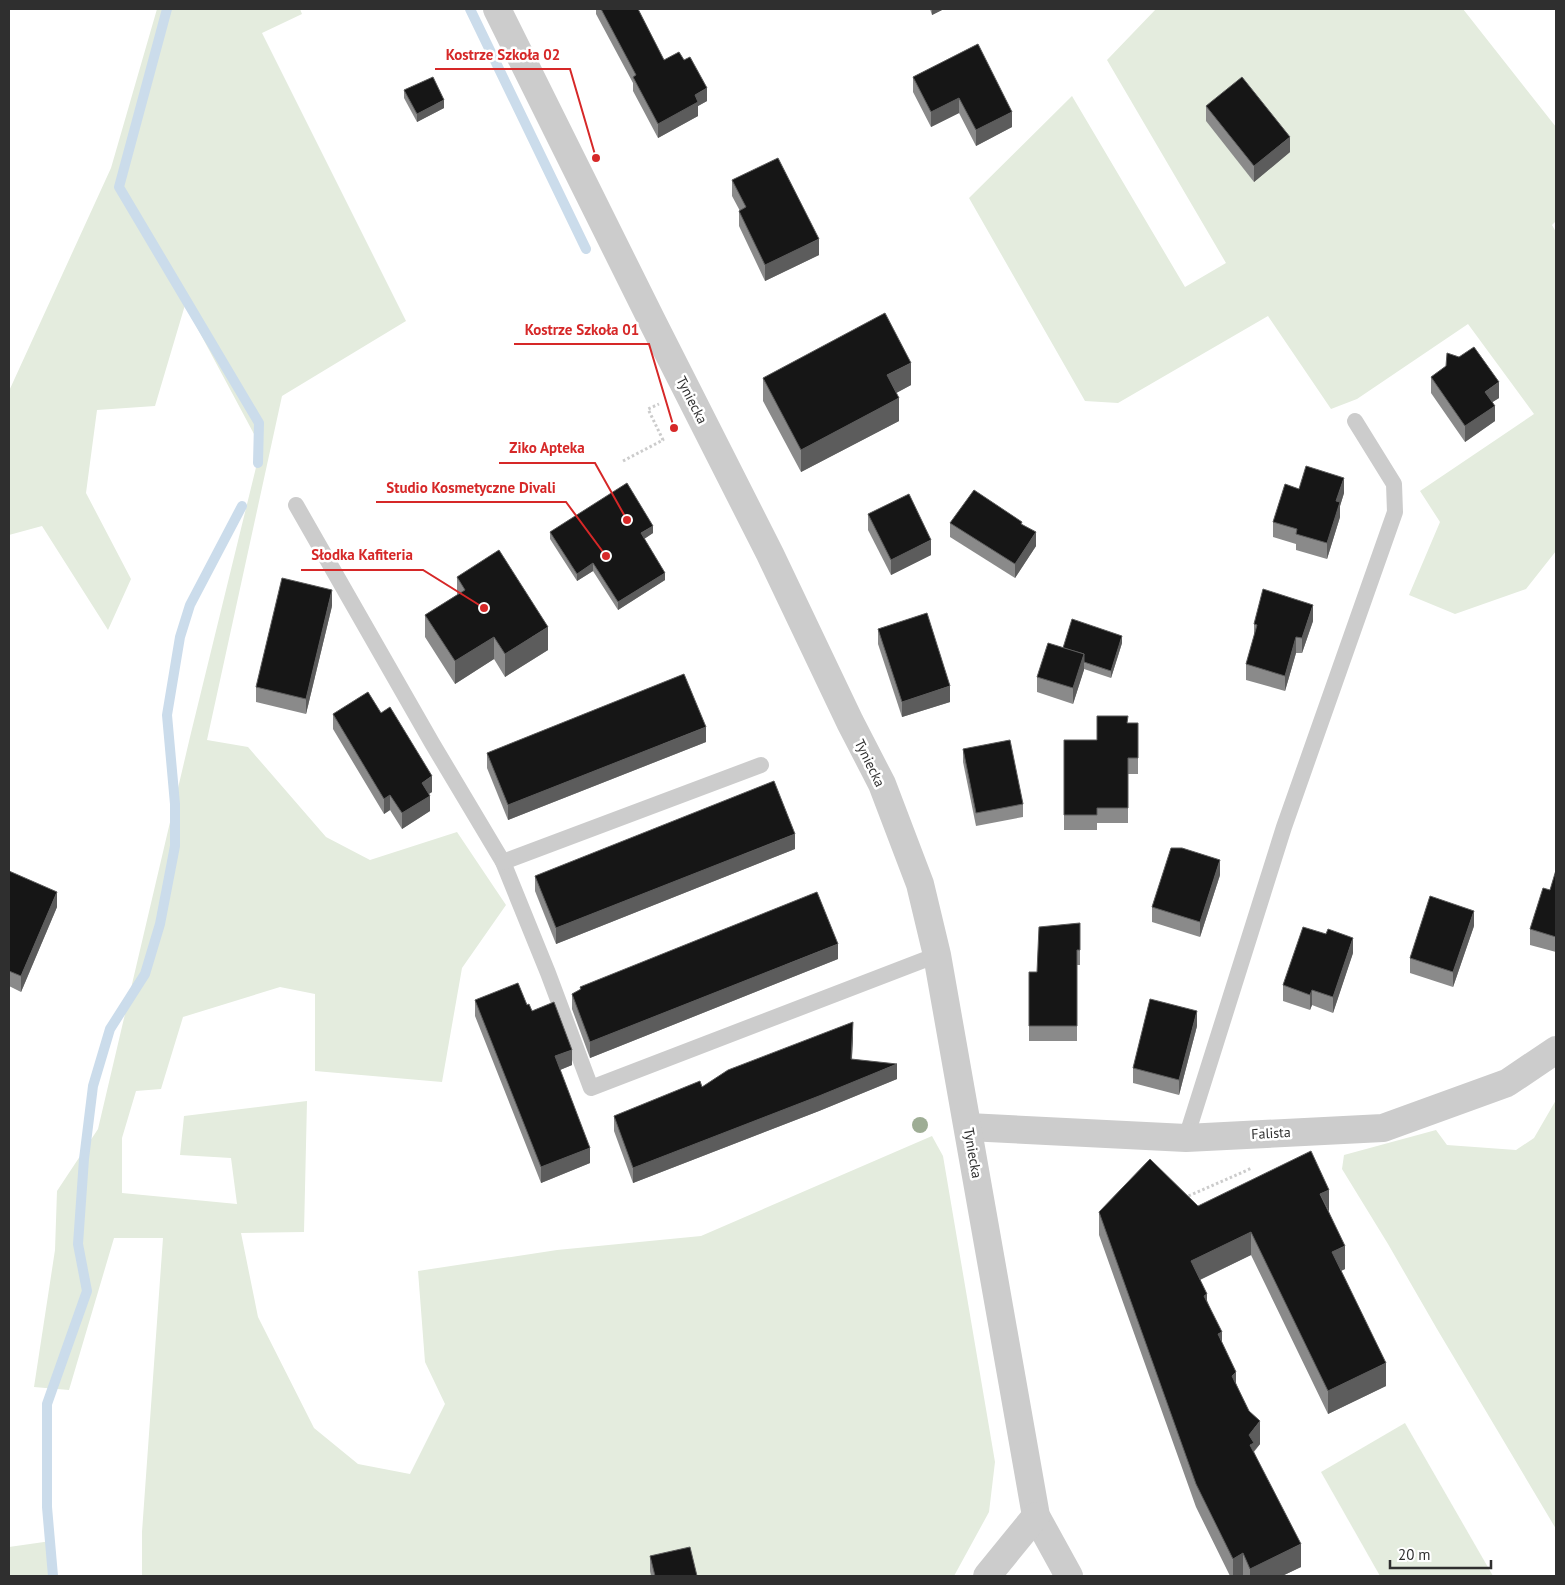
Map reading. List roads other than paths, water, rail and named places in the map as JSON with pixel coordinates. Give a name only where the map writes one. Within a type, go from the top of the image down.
[{"type":"street","name":"Tyniecka","points":[[497,9],[652,322],[770,554],[850,722],[882,784],[920,884],[937,955],[1036,1516],[1068,1576]]},
{"type":"street","name":"Falista","points":[[968,1127],[1186,1138],[1383,1128],[1507,1083],[1556,1050]]},
{"type":"street","points":[[987,1576],[1036,1516]]},
{"type":"lane","points":[[1186,1138],[1284,827],[1395,512],[1394,484],[1355,421]]},
{"type":"lane","points":[[296,505],[502,862],[548,973],[592,1088],[937,955]]},
{"type":"lane","points":[[502,862],[761,764]]},
{"type":"waterway","points":[[167,9],[119,187],[259,423],[258,463]]},
{"type":"waterway","points":[[470,9],[586,249]]},
{"type":"waterway","points":[[53,1576],[47,1507],[47,1404],[87,1291],[78,1244],[84,1159],[93,1086],[110,1029],[145,974],[160,924],[175,846],[175,804],[167,715],[180,637],[190,605],[242,506]]},
{"type":"place","name":"Kostrze Szkoła 02","points":[[596,158]]},
{"type":"place","name":"Kostrze Szkoła 01","points":[[674,428]]},
{"type":"place","name":"Ziko Apteka","points":[[627,520]]},
{"type":"place","name":"Studio Kosmetyczne Divali","points":[[606,556]]},
{"type":"place","name":"Słodka Kafiteria","points":[[484,608]]}]
